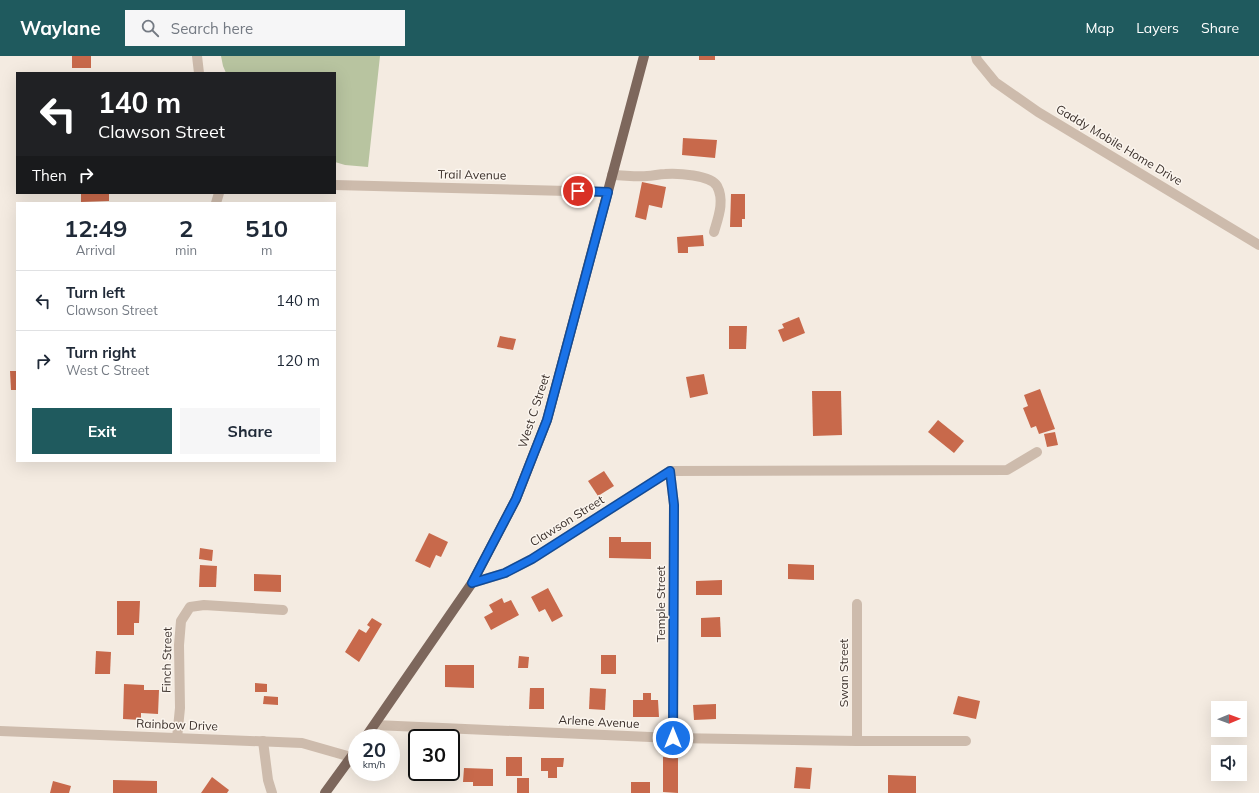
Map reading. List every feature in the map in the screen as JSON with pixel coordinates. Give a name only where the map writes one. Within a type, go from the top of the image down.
[{"type":"main road","name":"West C Street","points":[[372,729],[472,583],[516,499],[547,420],[644,56]]},
{"type":"main road","points":[[325,793],[348,761]]},
{"type":"street","points":[[197,56],[199,72]]},
{"type":"street","name":"Gaddy Mobile Home Drive","points":[[976,56],[977,60],[995,82],[1038,112],[1259,245]]},
{"type":"street","points":[[612,175],[646,176],[665,174],[703,177],[711,180],[717,186],[721,208],[714,232]]},
{"type":"street","name":"Trail Avenue","points":[[336,185],[608,192]]},
{"type":"street","points":[[670,471],[1007,470],[1037,452]]},
{"type":"street","name":"Clawson Street","points":[[472,583],[505,573],[532,559],[670,471]]},
{"type":"street","name":"Temple Street","points":[[670,471],[674,505],[673,738]]},
{"type":"street","name":"Swan Street","points":[[857,604],[857,741]]},
{"type":"street","name":"Finch Street","points":[[177,738],[180,708],[179,645],[181,621],[190,607],[204,605],[283,610]]},
{"type":"street","name":"Arlene Avenue","points":[[375,725],[673,738],[966,741]]},
{"type":"street","name":"Rainbow Drive","points":[[0,731],[302,743],[348,752]]},
{"type":"street","points":[[262,741],[268,780],[272,793]]},
{"type":"green space","points":[[221,56],[380,56],[368,167],[345,165],[336,162],[336,72],[226,72]]},
{"type":"building","points":[[72,56],[91,56],[91,68],[72,68]]},
{"type":"building","points":[[699,56],[715,56],[715,60],[699,60]]},
{"type":"building","points":[[683,138],[717,140],[715,158],[682,155]]},
{"type":"building","points":[[642,182],[666,187],[662,208],[649,205],[646,220],[635,217]]},
{"type":"building","points":[[81,194],[109,194],[109,201],[81,202]]},
{"type":"building","points":[[731,194],[745,194],[745,219],[742,219],[742,227],[730,227]]},
{"type":"building","points":[[703,235],[704,246],[688,247],[688,253],[678,253],[677,237]]},
{"type":"building","points":[[799,317],[805,333],[783,342],[778,330],[784,328],[782,324]]},
{"type":"building","points":[[729,326],[747,326],[746,349],[729,349]]},
{"type":"building","points":[[500,336],[516,339],[513,350],[497,347]]},
{"type":"building","points":[[10,371],[16,371],[16,390],[11,390]]},
{"type":"building","points":[[704,374],[708,394],[690,398],[686,377]]},
{"type":"building","points":[[1040,389],[1055,429],[1039,434],[1036,426],[1031,428],[1023,408],[1028,406],[1024,395]]},
{"type":"building","points":[[812,391],[841,391],[842,435],[813,436]]},
{"type":"building","points":[[938,420],[964,441],[954,453],[928,432]]},
{"type":"building","points":[[1055,432],[1058,445],[1047,447],[1044,434]]},
{"type":"building","points":[[604,471],[614,486],[598,496],[588,481]]},
{"type":"building","points":[[429,533],[448,542],[441,557],[436,555],[430,568],[415,561]]},
{"type":"building","points":[[609,537],[621,537],[621,542],[651,542],[651,559],[609,558]]},
{"type":"building","points":[[200,548],[213,550],[212,561],[199,559]]},
{"type":"building","points":[[788,564],[814,565],[814,580],[788,579]]},
{"type":"building","points":[[200,565],[217,566],[216,587],[199,587]]},
{"type":"building","points":[[254,574],[281,575],[281,592],[254,591]]},
{"type":"building","points":[[722,580],[722,595],[696,595],[696,581]]},
{"type":"building","points":[[548,588],[563,616],[552,622],[545,609],[539,612],[531,597]]},
{"type":"building","points":[[502,598],[504,603],[511,600],[519,615],[491,630],[484,617],[493,612],[489,605]]},
{"type":"building","points":[[117,601],[140,601],[139,623],[134,623],[134,635],[117,635]]},
{"type":"building","points":[[720,617],[721,637],[701,637],[701,618]]},
{"type":"building","points":[[372,618],[382,624],[359,662],[345,652],[359,629],[366,633],[370,627],[367,625]]},
{"type":"building","points":[[96,651],[111,652],[110,674],[95,674]]},
{"type":"building","points":[[601,655],[616,655],[616,674],[601,674]]},
{"type":"building","points":[[519,656],[529,657],[528,668],[518,668]]},
{"type":"building","points":[[445,665],[474,665],[474,688],[445,687]]},
{"type":"building","points":[[255,683],[267,684],[267,692],[255,692]]},
{"type":"building","points":[[124,684],[144,685],[144,690],[159,690],[158,714],[141,713],[141,720],[123,719]]},
{"type":"building","points":[[530,688],[544,688],[544,709],[529,709]]},
{"type":"building","points":[[590,688],[606,689],[605,710],[589,709]]},
{"type":"building","points":[[643,693],[651,693],[651,700],[658,700],[659,717],[633,717],[633,700],[643,700]]},
{"type":"building","points":[[264,696],[278,697],[278,705],[263,704]]},
{"type":"building","points":[[958,696],[980,701],[976,719],[953,714]]},
{"type":"building","points":[[716,704],[716,719],[694,720],[693,705]]},
{"type":"building","points":[[506,757],[522,757],[522,776],[506,776]]},
{"type":"building","points":[[663,757],[678,758],[678,793],[663,792]]},
{"type":"building","points":[[541,758],[564,758],[563,767],[557,767],[557,778],[548,778],[548,771],[541,771]]},
{"type":"building","points":[[796,767],[812,768],[810,789],[794,788]]},
{"type":"building","points":[[464,768],[493,769],[493,786],[473,786],[473,782],[463,782]]},
{"type":"building","points":[[888,775],[916,776],[916,793],[888,793]]},
{"type":"building","points":[[212,777],[229,790],[227,793],[201,793]]},
{"type":"building","points":[[517,778],[529,778],[529,793],[517,793]]},
{"type":"building","points":[[113,780],[157,781],[157,793],[113,793]]},
{"type":"building","points":[[53,781],[71,786],[69,793],[50,793]]},
{"type":"building","points":[[631,782],[650,782],[650,793],[631,793]]},
{"type":"route","points":[[578,191],[608,192],[547,420],[516,499],[472,583],[505,573],[532,559],[670,471],[674,505],[673,738]]}]
